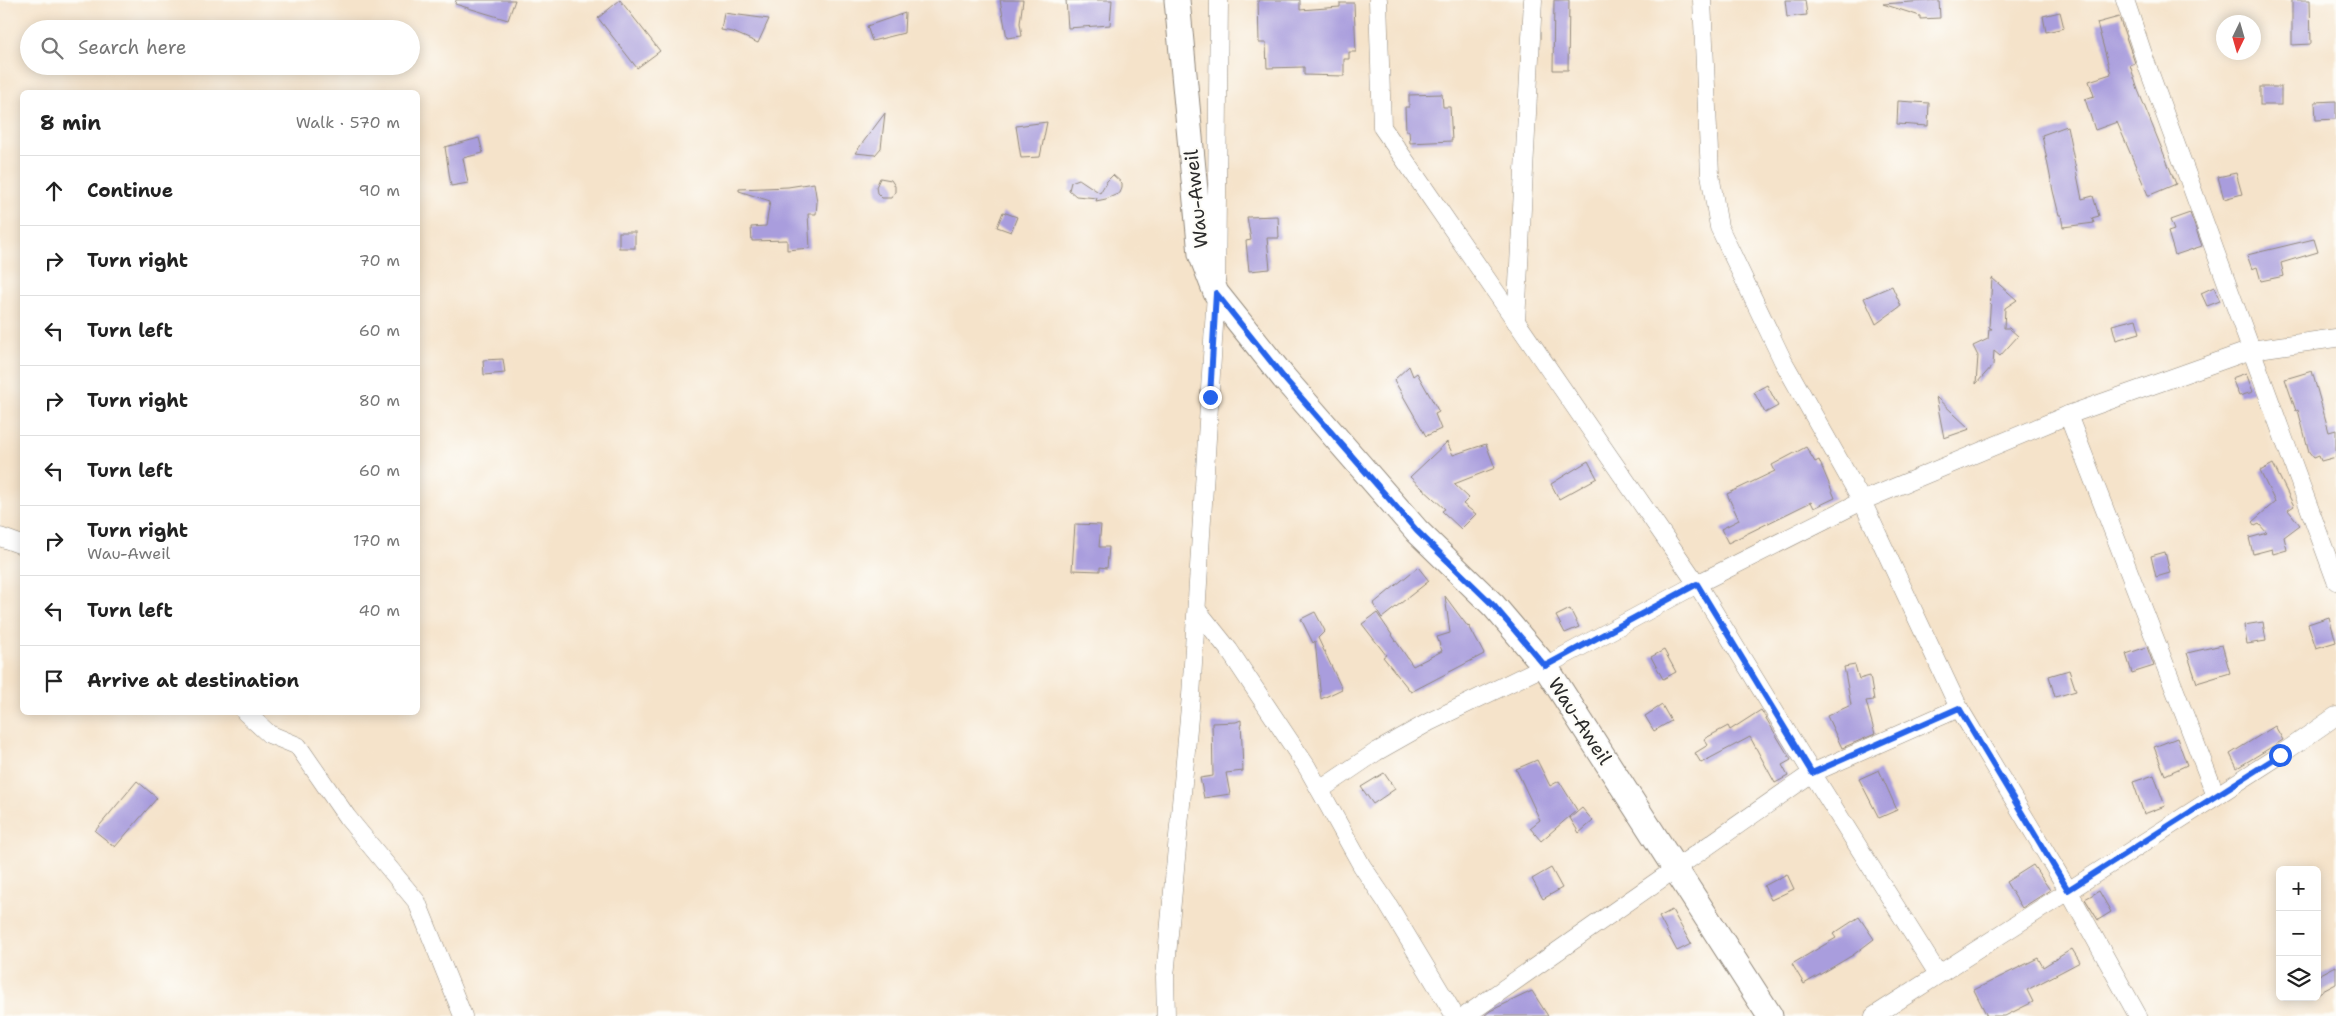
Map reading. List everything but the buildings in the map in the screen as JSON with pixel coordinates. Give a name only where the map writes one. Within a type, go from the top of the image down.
[{"type":"street","name":"Wau-Aweil","points":[[1176,0],[1201,254],[1216,293],[1284,378],[1411,524],[1494,606],[1545,666],[1770,1016]]},
{"type":"street","points":[[1166,1016],[1165,977],[1191,696],[1216,293],[1219,0]]},
{"type":"street","points":[[1378,0],[1382,127],[1697,584],[1812,773],[1938,974]]},
{"type":"street","points":[[1516,322],[1533,0]]},
{"type":"street","points":[[1702,0],[1710,174],[1719,227],[1783,361],[1862,502],[1959,708],[2068,890],[2138,1016]]},
{"type":"street","points":[[2125,0],[2336,581]]},
{"type":"street","points":[[1320,790],[1396,740],[1545,666],[1697,584],[1862,502],[2068,415],[2251,350],[2336,338]]},
{"type":"street","points":[[2068,415],[2216,796]]},
{"type":"street","points":[[0,537],[20,544]]},
{"type":"street","points":[[1197,610],[1229,650],[1307,767],[1362,866],[1387,903],[1456,1016]]},
{"type":"street","points":[[1465,1016],[1812,773],[1959,708]]},
{"type":"street","points":[[248,715],[270,734],[298,746],[347,817],[417,902],[463,1016]]},
{"type":"street","points":[[1874,1016],[2216,796],[2336,716]]},
{"type":"route","points":[[1210,397],[1216,293],[1284,378],[1417,531],[1494,606],[1545,666],[1697,584],[1812,773],[1959,708],[2068,890],[2280,755]]}]
